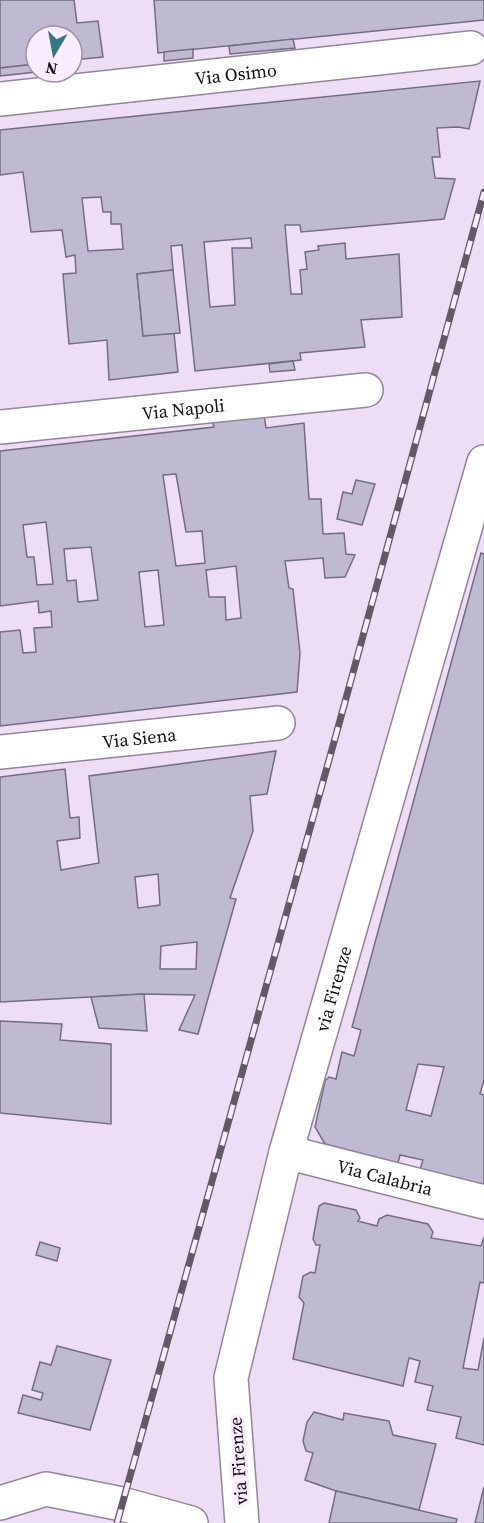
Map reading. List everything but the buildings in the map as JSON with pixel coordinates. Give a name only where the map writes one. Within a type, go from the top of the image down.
[{"type":"street","name":"Via Osimo","points":[[0,99],[471,48]]},
{"type":"street","name":"Via Napoli","points":[[0,428],[366,390]]},
{"type":"street","name":"via Firenze","points":[[242,1523],[231,1378],[286,1152],[484,462]]},
{"type":"street","name":"Via Siena","points":[[0,752],[278,723]]},
{"type":"street","name":"Via Calabria","points":[[286,1152],[484,1202]]},
{"type":"street","points":[[0,1503],[46,1490],[122,1504],[191,1523]]},
{"type":"railway","points":[[117,1523],[484,192]]}]
